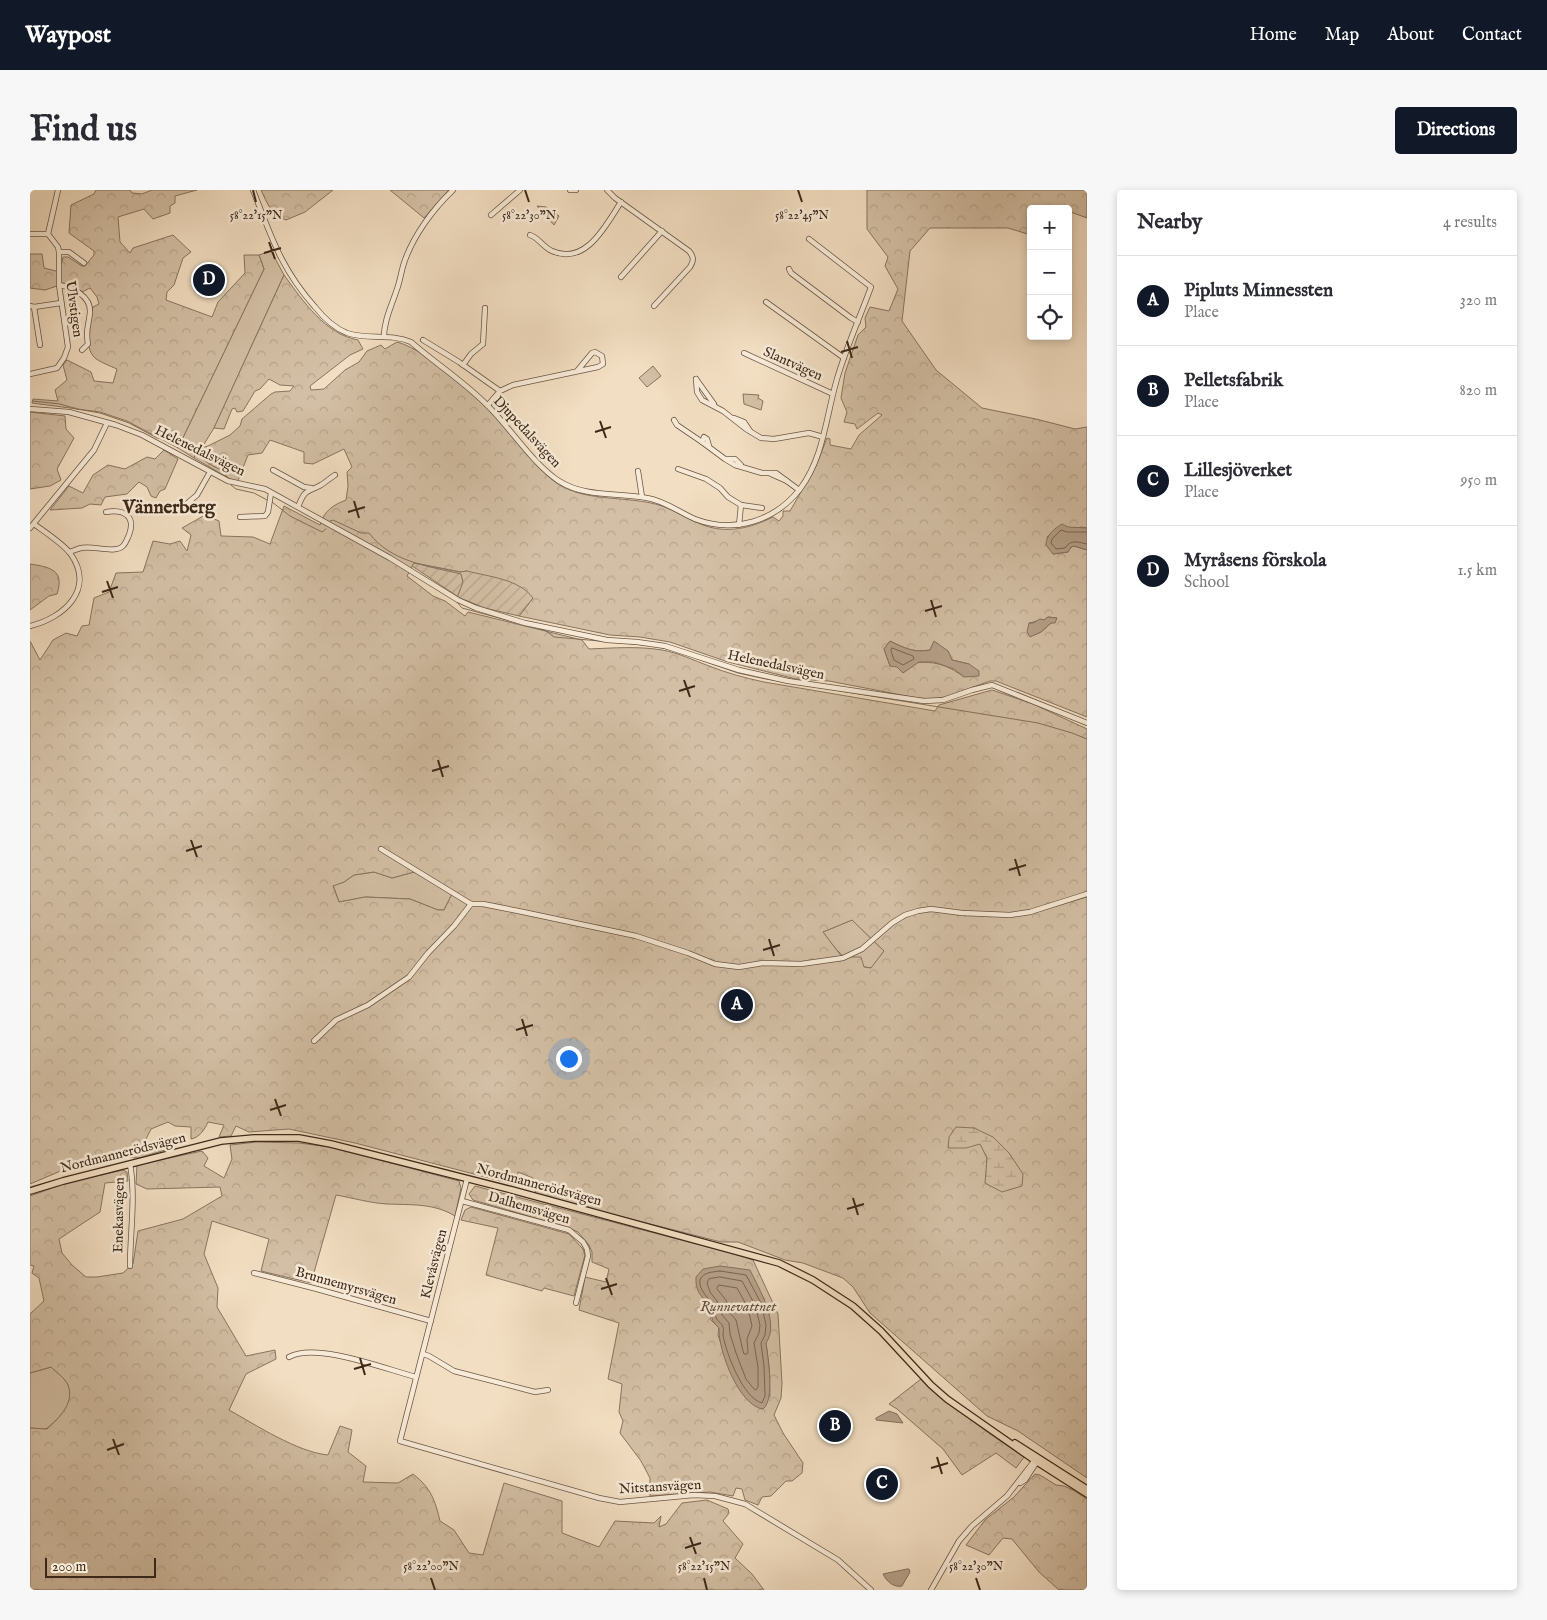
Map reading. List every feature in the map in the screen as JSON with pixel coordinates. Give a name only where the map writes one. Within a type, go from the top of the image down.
[{"type":"main road","name":"Nordmannerödsvägen","points":[[30,1191],[130,1164],[241,1138],[299,1138],[331,1144],[467,1179],[779,1263],[813,1280],[853,1306],[881,1331],[931,1385],[947,1399],[987,1428],[1087,1494]]},
{"type":"main road","name":"Nordmannerödsvägen","points":[[1036,1460],[1087,1489]]},
{"type":"street","points":[[48,234],[58,190]]},
{"type":"street","name":"Djupedalsvägen","points":[[254,190],[273,243],[283,264],[294,283],[323,317],[346,333],[398,337],[411,342],[488,405],[545,470],[558,480],[575,489],[592,493],[642,497],[667,504],[711,524],[739,525],[758,521],[774,513],[785,505],[799,490],[814,464],[844,358],[871,287],[809,240]]},
{"type":"street","points":[[384,336],[385,325],[401,279],[404,262],[412,245],[433,212],[453,190]]},
{"type":"street","points":[[491,214],[520,190]]},
{"type":"street","points":[[570,190],[576,190]]},
{"type":"street","points":[[607,190],[689,251],[693,260],[690,268],[654,306]]},
{"type":"street","points":[[530,235],[535,236],[554,252],[568,254],[579,252],[593,242],[621,202]]},
{"type":"street","points":[[621,277],[662,231]]},
{"type":"street","points":[[30,234],[48,234]]},
{"type":"street","points":[[48,234],[58,246],[59,252]]},
{"type":"street","name":"Ulvstigen","points":[[30,374],[57,368],[64,358],[68,347],[59,284],[59,252],[69,252],[84,263]]},
{"type":"street","points":[[789,269],[796,277],[858,322]]},
{"type":"street","points":[[59,284],[79,292],[89,307],[90,313],[86,328],[88,344],[82,350]]},
{"type":"street","points":[[766,302],[844,358]]},
{"type":"street","points":[[40,345],[32,306],[61,303]]},
{"type":"street","points":[[463,365],[471,354],[483,344],[486,308]]},
{"type":"street","points":[[423,340],[500,390]]},
{"type":"street","points":[[488,405],[500,390],[513,385],[600,366],[603,364],[602,356],[599,353],[592,354],[577,371]]},
{"type":"street","name":"Slantvägen","points":[[744,353],[833,394]]},
{"type":"street","points":[[715,405],[705,394],[701,384],[696,379],[697,392],[701,398],[715,405],[756,435],[765,439],[802,434],[823,437]]},
{"type":"street","points":[[701,398],[705,394]]},
{"type":"street","name":"Helenedalsvägen","points":[[30,409],[69,412],[142,435],[210,472],[237,484],[258,488],[271,493],[298,507],[390,558],[457,599],[476,608],[525,623],[607,640],[665,646],[739,670],[819,687],[867,691],[932,701],[943,700],[992,685],[1087,723]]},
{"type":"street","points":[[674,420],[676,425],[702,442],[702,438],[706,437],[708,446],[724,459],[735,465],[768,473],[788,482],[799,490]]},
{"type":"street","points":[[30,528],[94,450],[107,423]]},
{"type":"street","points":[[273,470],[304,487],[311,488]]},
{"type":"street","points":[[638,470],[642,497]]},
{"type":"street","points":[[678,470],[706,479],[716,486],[721,493],[741,504],[762,508]]},
{"type":"street","points":[[184,506],[197,495],[210,472]]},
{"type":"street","points":[[298,507],[304,494],[335,475]]},
{"type":"street","points":[[240,517],[265,516],[268,512],[271,493]]},
{"type":"street","points":[[739,525],[741,504]]},
{"type":"street","points":[[70,552],[81,548],[118,549],[125,545],[131,528],[131,522],[127,515],[116,510],[106,512]]},
{"type":"street","points":[[30,626],[41,623],[65,609],[76,597],[80,577],[70,552],[34,524]]},
{"type":"street","points":[[381,849],[471,904],[483,904],[636,936],[725,967],[801,964],[843,958],[862,949],[892,923],[905,915],[931,908],[962,913],[1010,915],[1030,912],[1087,894]]},
{"type":"street","points":[[314,1041],[336,1020],[368,1004],[409,977],[471,904]]},
{"type":"street","name":"Enekasvägen","points":[[130,1164],[132,1178],[130,1266]]},
{"type":"street","name":"Klevåsvägen","points":[[400,1441],[467,1179]]},
{"type":"street","name":"Dalhemsvägen","points":[[462,1201],[569,1230],[577,1236],[588,1249],[588,1256],[576,1303]]},
{"type":"street","name":"Brunnemyrsvägen","points":[[254,1274],[317,1289],[431,1321]]},
{"type":"street","points":[[289,1357],[310,1352],[329,1354],[416,1377]]},
{"type":"street","points":[[423,1354],[454,1372],[535,1392],[548,1390]]},
{"type":"street","name":"Nitstansvägen","points":[[400,1441],[592,1496],[620,1502],[694,1495],[715,1496],[745,1504],[838,1560],[871,1590]]},
{"type":"street","points":[[931,1590],[959,1541],[972,1526],[1025,1480],[1036,1460]]},
{"type":"green space","points":[[96,190],[130,190],[132,193],[142,194],[152,190],[197,190],[175,196],[175,203],[170,206],[170,213],[153,219],[144,209],[118,217],[120,242],[130,253],[133,248],[173,235],[191,252],[183,258],[174,285],[167,292],[166,300],[212,317],[218,302],[245,273],[244,255],[259,255],[264,269],[178,448],[127,421],[100,412],[32,403],[33,399],[58,401],[55,390],[67,380],[63,365],[67,360],[91,372],[94,381],[113,383],[117,369],[95,358],[89,347],[90,319],[93,307],[99,304],[97,297],[90,288],[82,292],[70,285],[57,283],[57,286],[45,290],[30,288],[30,254],[42,254],[44,268],[60,272],[63,257],[68,257],[85,266],[94,255],[94,251],[69,233],[71,205],[94,194]]},
{"type":"green space","points":[[261,190],[333,190],[305,212],[286,220],[274,212]]},
{"type":"green space","points":[[390,190],[449,190],[424,218]]},
{"type":"green space","points":[[867,190],[1087,190],[1087,218],[1072,212],[1072,205],[1027,205],[1027,234],[1008,228],[930,228],[910,251],[902,321],[936,370],[982,408],[1075,429],[1087,427],[1087,528],[1082,527],[1053,532],[1047,537],[1053,554],[1068,552],[1074,546],[1087,550],[1087,717],[996,681],[990,681],[936,699],[917,698],[829,681],[796,679],[728,662],[670,642],[610,635],[519,616],[533,598],[467,571],[461,572],[414,563],[407,576],[433,596],[445,601],[465,616],[468,612],[582,640],[589,649],[635,648],[662,650],[716,669],[757,680],[935,711],[939,705],[992,690],[1033,704],[1087,729],[1087,1478],[1018,1431],[987,1416],[870,1313],[853,1287],[843,1278],[803,1263],[785,1260],[738,1242],[721,1242],[536,1195],[533,1178],[518,1172],[516,1185],[355,1143],[289,1129],[249,1132],[236,1126],[231,1136],[219,1137],[224,1125],[208,1122],[199,1135],[191,1139],[191,1127],[175,1126],[168,1122],[151,1129],[140,1151],[146,1152],[150,1147],[174,1143],[175,1147],[139,1158],[122,1157],[63,1170],[30,1184],[30,641],[40,660],[53,640],[66,633],[77,636],[82,626],[89,625],[94,598],[109,592],[116,573],[143,572],[153,541],[170,544],[180,541],[187,551],[191,535],[182,528],[205,515],[219,521],[221,536],[253,537],[270,544],[284,506],[320,525],[330,509],[346,500],[347,472],[352,467],[344,449],[313,464],[304,463],[304,452],[270,440],[262,453],[248,455],[237,483],[194,458],[197,449],[208,446],[230,435],[240,426],[242,419],[271,394],[290,391],[294,386],[280,385],[269,379],[260,389],[255,391],[243,411],[237,412],[235,408],[232,409],[224,429],[214,428],[284,275],[307,305],[325,324],[346,337],[358,340],[363,349],[350,355],[310,386],[311,390],[324,389],[345,370],[359,362],[367,351],[381,345],[385,349],[397,342],[410,347],[440,366],[470,392],[496,417],[537,465],[558,484],[582,494],[662,506],[703,525],[712,528],[730,529],[748,527],[773,517],[779,521],[783,516],[783,511],[790,511],[816,466],[827,438],[830,439],[830,445],[851,449],[859,435],[882,415],[878,413],[857,429],[855,424],[844,422],[847,412],[841,398],[845,373],[858,335],[866,327],[865,318],[870,307],[889,311],[898,289],[885,266],[888,257],[867,229]],"holes":[[[1048,617],[1057,618],[1041,632],[1034,635],[1029,623],[1044,620]],[[890,641],[919,651],[930,650],[934,642],[948,651],[952,660],[969,664],[964,677],[945,666],[937,664],[920,662],[890,666],[884,649]],[[374,872],[392,878],[414,872],[452,894],[444,910],[438,910],[410,899],[365,897],[339,902],[333,886],[344,882],[354,875]],[[852,920],[884,951],[871,968],[864,967],[861,957],[842,957],[823,932]],[[980,1143],[1022,1186],[987,1169],[987,1158]]]},
{"type":"green space","points":[[537,206],[546,207],[559,216],[554,225]]},
{"type":"green space","points":[[271,251],[284,275],[214,428],[201,449],[197,450],[194,458],[178,448],[264,269],[259,255]]},
{"type":"green space","points":[[653,366],[661,376],[647,387],[639,378]]},
{"type":"green space","points":[[743,394],[759,395],[758,398],[763,401],[761,410],[744,404]]},
{"type":"green space","points":[[30,412],[65,416],[66,429],[74,438],[57,469],[61,480],[50,486],[30,489]]},
{"type":"green space","points":[[164,450],[178,459],[165,489],[160,491],[156,498],[151,496],[147,487],[139,482],[127,494],[105,497],[101,505],[90,504],[82,508],[50,510],[69,486],[83,493],[93,475],[108,465],[125,469],[147,457],[155,459]]},
{"type":"green space","points":[[414,563],[460,572],[467,571],[503,580],[520,587],[533,598],[519,616],[485,608],[460,598],[412,566]]},
{"type":"green space","points":[[30,564],[54,571],[59,580],[59,586],[57,594],[49,596],[30,610]]},
{"type":"green space","points":[[374,872],[392,878],[414,872],[452,894],[444,910],[438,910],[410,899],[366,897],[339,902],[333,885],[344,882],[354,875]]},
{"type":"green space","points":[[852,920],[884,951],[872,968],[863,967],[843,956],[823,932]]},
{"type":"green space","points":[[956,1127],[974,1128],[993,1137],[1009,1153],[1023,1174],[1022,1186],[1002,1192],[985,1183],[987,1158],[980,1144],[966,1148],[948,1148],[949,1137]]},
{"type":"green space","points":[[257,1142],[299,1143],[330,1147],[459,1181],[461,1188],[455,1216],[430,1207],[368,1202],[336,1195],[311,1283],[261,1271],[269,1239],[212,1221],[204,1254],[218,1288],[217,1307],[246,1356],[275,1350],[276,1359],[246,1374],[229,1410],[303,1449],[328,1455],[340,1426],[352,1430],[348,1452],[366,1466],[363,1482],[398,1483],[413,1474],[428,1489],[440,1521],[454,1530],[469,1553],[483,1555],[504,1483],[562,1501],[562,1533],[599,1547],[615,1521],[654,1523],[661,1516],[659,1527],[666,1524],[682,1503],[707,1500],[728,1509],[729,1513],[723,1521],[743,1544],[735,1558],[752,1574],[764,1590],[30,1590],[30,1428],[47,1429],[65,1410],[70,1392],[65,1380],[51,1367],[30,1373],[30,1314],[44,1301],[39,1278],[32,1273],[34,1266],[30,1265],[30,1196],[69,1182],[123,1170],[127,1172],[128,1181],[105,1183],[100,1212],[59,1239],[62,1253],[86,1277],[123,1273],[133,1264],[138,1231],[183,1219],[222,1196],[220,1187],[147,1189],[136,1184],[137,1165],[202,1151],[208,1158],[204,1166],[224,1178],[232,1159],[230,1145]]},
{"type":"green space","points":[[475,1186],[753,1260],[778,1314],[782,1383],[781,1398],[774,1415],[783,1433],[803,1463],[802,1473],[792,1481],[786,1481],[771,1496],[762,1497],[758,1505],[745,1500],[742,1489],[736,1488],[733,1496],[710,1492],[650,1496],[650,1478],[641,1461],[620,1433],[623,1421],[619,1412],[622,1384],[608,1379],[619,1323],[579,1310],[585,1277],[606,1282],[609,1269],[592,1262],[592,1252],[589,1245],[578,1232],[473,1200],[469,1194]],"holes":[[[710,1310],[766,1343],[770,1397],[730,1371],[718,1335],[719,1328],[711,1320]]]},
{"type":"green space","points":[[471,1207],[569,1234],[583,1249],[585,1255],[574,1296],[544,1288],[542,1291],[486,1275],[498,1228],[461,1220],[465,1210]]},
{"type":"green space","points":[[51,1367],[67,1382],[70,1392],[68,1404],[61,1415],[46,1429],[30,1428],[30,1373]]},
{"type":"green space","points":[[921,1379],[971,1420],[1024,1457],[1016,1468],[996,1453],[962,1475],[943,1449],[889,1404]]},
{"type":"green space","points":[[1035,1474],[1056,1485],[1073,1490],[1087,1499],[1087,1590],[1059,1590],[1039,1572],[1012,1539],[1003,1538],[989,1555],[966,1545],[985,1520],[1014,1497]]},
{"type":"water","points":[[1062,524],[1068,527],[1087,528],[1087,550],[1074,546],[1068,552],[1053,554],[1046,545],[1046,541],[1051,533]]},
{"type":"water","points":[[1048,617],[1057,618],[1055,623],[1051,623],[1041,632],[1030,637],[1027,632],[1029,623],[1040,619],[1044,620]]},
{"type":"water","points":[[890,641],[905,648],[919,651],[930,650],[934,641],[948,651],[952,660],[969,664],[979,671],[979,676],[964,677],[954,669],[934,662],[919,662],[903,673],[897,667],[890,666],[884,649]]},
{"type":"water","name":"Runnevattnet","points":[[720,1266],[750,1270],[767,1306],[771,1326],[770,1335],[766,1343],[770,1388],[767,1404],[763,1409],[754,1406],[738,1388],[726,1363],[719,1328],[713,1321],[708,1305],[697,1288],[696,1277],[703,1269]]},
{"type":"water","points":[[889,1411],[897,1414],[903,1423],[876,1420],[876,1418]]},
{"type":"water","points":[[907,1569],[910,1572],[902,1586],[896,1586],[891,1583],[883,1574]]},
{"type":"waterway","points":[[33,401],[60,404],[100,413],[129,423],[157,438],[169,439],[184,448]]},
{"type":"waterway","points":[[190,450],[223,471],[227,477]]},
{"type":"waterway","points":[[231,485],[236,489],[254,493],[267,500]]},
{"type":"waterway","points":[[272,502],[290,516],[322,532],[326,529]]},
{"type":"waterway","points":[[330,521],[333,520],[361,533],[369,533],[378,543],[399,557],[461,574],[463,582],[457,598]]},
{"type":"waterway","points":[[456,601],[462,608],[514,622]]},
{"type":"waterway","points":[[535,627],[546,631],[554,637],[645,645]]},
{"type":"waterway","points":[[659,647],[670,650]]},
{"type":"waterway","points":[[697,659],[738,673],[766,679],[1038,723],[1087,739]]},
{"type":"place","name":"Myråsens förskola","points":[[209,280]]},
{"type":"place","name":"Pipluts Minnessten","points":[[737,1005]]},
{"type":"place","name":"Pelletsfabrik","points":[[835,1426]]},
{"type":"place","name":"Lillesjöverket","points":[[882,1484]]},
{"type":"district","name":"Vännerberg","points":[[169,508]]}]
